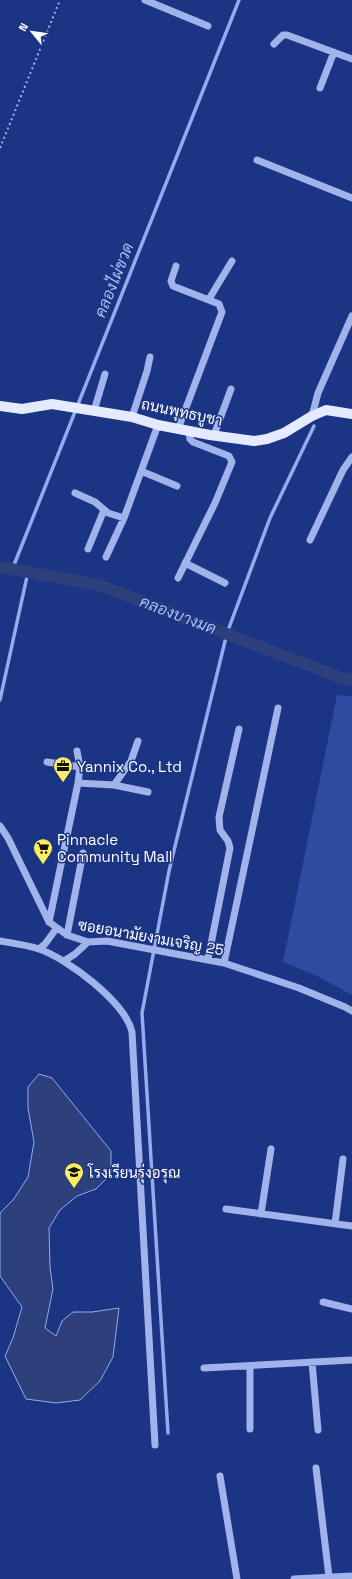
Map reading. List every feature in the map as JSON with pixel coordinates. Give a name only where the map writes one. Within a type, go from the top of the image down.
[{"type":"main road","name":"ถนนพุทธบูชา","points":[[0,406],[22,409],[52,404],[132,417],[158,425],[188,431],[254,441],[284,433],[312,416],[326,410],[352,414]]},
{"type":"street","points":[[145,0],[208,26]]},
{"type":"street","points":[[274,44],[283,35],[287,35],[352,59]]},
{"type":"street","points":[[320,88],[334,52]]},
{"type":"street","points":[[257,160],[352,198]]},
{"type":"street","points":[[209,299],[232,261]]},
{"type":"street","points":[[176,266],[171,280],[174,286],[209,299],[220,306],[222,312],[178,429]]},
{"type":"street","points":[[312,416],[318,393],[352,316]]},
{"type":"street","points":[[132,417],[150,358]]},
{"type":"street","points":[[94,411],[105,374]]},
{"type":"street","points":[[214,435],[231,389]]},
{"type":"street","points":[[106,557],[124,518],[158,425]]},
{"type":"street","points":[[178,578],[215,502],[232,462],[229,456],[193,442],[190,439],[188,431]]},
{"type":"street","points":[[310,540],[343,470],[352,458]]},
{"type":"street","points":[[141,471],[177,486]]},
{"type":"street","points":[[75,493],[94,502],[104,510],[124,518]]},
{"type":"street","points":[[88,548],[104,510]]},
{"type":"street","points":[[185,564],[225,583]]},
{"type":"street","points":[[224,963],[278,708]]},
{"type":"street","points":[[208,959],[230,848],[228,841],[220,830],[219,817],[239,729]]},
{"type":"street","points":[[114,785],[131,761],[138,742]]},
{"type":"street","points":[[49,922],[78,782],[80,767],[77,751]]},
{"type":"street","points":[[47,762],[80,767]]},
{"type":"street","points":[[78,782],[114,785],[148,792]]},
{"type":"street","name":"ซอยอนามัยงามเจริญ 25","points":[[0,826],[8,838],[49,922],[56,929],[67,935],[88,942],[107,941],[224,963],[299,988],[352,1011]]},
{"type":"street","points":[[67,935],[83,853]]},
{"type":"street","points":[[39,949],[45,944],[56,929]]},
{"type":"street","points":[[0,941],[39,949],[64,961],[113,1001],[127,1018],[132,1032],[155,1445]]},
{"type":"street","points":[[64,961],[75,954],[88,942]]},
{"type":"street","points":[[261,1214],[271,1149]]},
{"type":"street","points":[[335,1224],[343,1159]]},
{"type":"street","points":[[226,1209],[352,1226]]},
{"type":"street","points":[[323,1302],[352,1309]]},
{"type":"street","points":[[204,1368],[352,1360]]},
{"type":"street","points":[[312,1362],[318,1430]]},
{"type":"street","points":[[250,1366],[250,1429]]},
{"type":"street","points":[[316,1468],[330,1577]]},
{"type":"street","points":[[220,1476],[237,1579]]},
{"type":"street","points":[[294,1579],[352,1576]]},
{"type":"path","points":[[0,148],[60,0]]},
{"type":"shaded area","points":[[337,695],[352,696],[352,995],[317,976],[283,962]]},
{"type":"shaded area","points":[[39,1074],[52,1078],[111,1151],[111,1174],[96,1189],[77,1196],[60,1210],[49,1228],[50,1267],[53,1289],[45,1328],[56,1336],[62,1321],[73,1312],[92,1312],[119,1308],[113,1357],[100,1381],[80,1400],[56,1403],[26,1399],[5,1356],[13,1338],[22,1307],[0,1276],[0,1213],[13,1200],[28,1177],[34,1142],[28,1108],[28,1087]]},
{"type":"waterway","name":"คลองไผ่ขวด","points":[[12,570],[239,0]]},
{"type":"waterway","points":[[168,1433],[142,1013],[169,871],[227,633],[270,518],[314,426]]},
{"type":"waterway","name":"คลองบางมด","points":[[0,567],[99,585],[342,678],[352,680]]},
{"type":"waterway","points":[[0,700],[28,572]]},
{"type":"place","name":"Yannix Co., Ltd","points":[[63,783]]},
{"type":"place","name":"Pinnacle Community Mall","points":[[43,865]]},
{"type":"place","name":"โรงเรียนรุ่งอรุณ","points":[[74,1189]]}]
